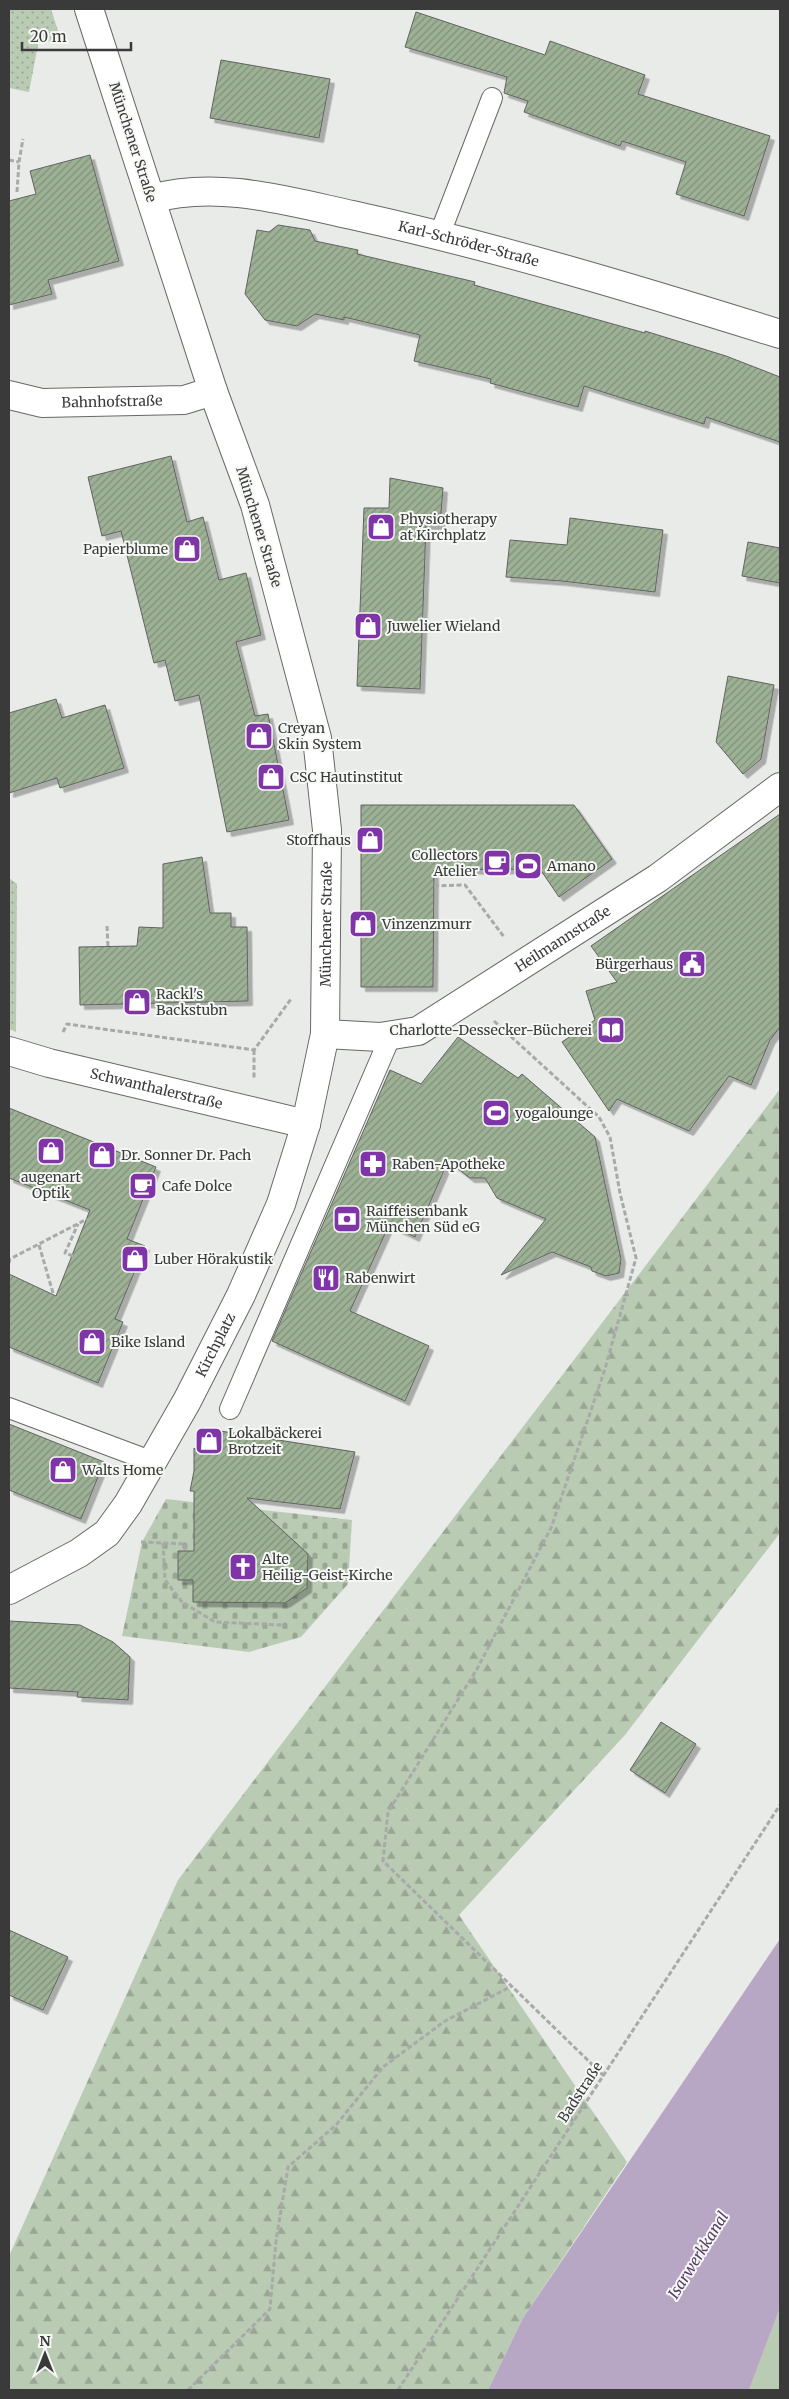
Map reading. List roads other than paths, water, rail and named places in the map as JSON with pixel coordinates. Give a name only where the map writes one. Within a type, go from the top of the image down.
[{"type":"street","name":"Münchener Straße","points":[[89,9],[213,391],[255,505],[317,738],[327,830],[326,1034]]},
{"type":"street","name":"Karl-Schröder-Straße","points":[[151,199],[170,193],[243,192],[439,236],[602,278],[780,334]]},
{"type":"street","name":"Bahnhofstraße","points":[[9,395],[42,402],[184,400],[213,391]]},
{"type":"street","name":"Heilmannstraße","points":[[326,1034],[380,1037],[418,1031],[658,878],[780,787]]},
{"type":"street","name":"Kirchplatz","points":[[9,1590],[79,1553],[107,1533],[128,1504],[153,1462],[187,1402],[241,1295],[281,1204],[306,1124],[326,1034]]},
{"type":"street","name":"Schwanthalerstraße","points":[[9,1052],[49,1064],[306,1124]]},
{"type":"lane","points":[[439,236],[492,98]]},
{"type":"lane","points":[[230,1409],[391,1035]]},
{"type":"lane","points":[[9,1408],[153,1462]]},
{"type":"water","name":"Isarwerkkanal","points":[[780,1939],[780,2308],[749,2390],[488,2390],[523,2318]]},
{"type":"place","name":"Physiotherapy at Kirchplatz","points":[[381,527]]},
{"type":"place","name":"Papierblume","points":[[187,549]]},
{"type":"place","name":"Juwelier Wieland","points":[[368,626]]},
{"type":"place","name":"Creyan Skin System","points":[[259,736]]},
{"type":"place","name":"CSC Hautinstitut","points":[[271,777]]},
{"type":"place","name":"Stoffhaus","points":[[370,840]]},
{"type":"place","name":"Collectors Atelier","points":[[497,863]]},
{"type":"place","name":"Amano","points":[[528,866]]},
{"type":"place","name":"Vinzenzmurr","points":[[363,924]]},
{"type":"place","name":"Bürgerhaus","points":[[692,964]]},
{"type":"place","name":"Rackl's Backstubn","points":[[137,1002]]},
{"type":"place","name":"Charlotte-Dessecker-Bücherei","points":[[611,1030]]},
{"type":"place","name":"yogalounge","points":[[496,1113]]},
{"type":"place","name":"augenart Optik","points":[[51,1151]]},
{"type":"place","name":"Dr. Sonner Dr. Pach","points":[[102,1155]]},
{"type":"place","name":"Raben-Apotheke","points":[[373,1164]]},
{"type":"place","name":"Cafe Dolce","points":[[143,1186]]},
{"type":"place","name":"Raiffeisenbank München Süd eG","points":[[347,1219]]},
{"type":"place","name":"Luber Hörakustik","points":[[135,1259]]},
{"type":"place","name":"Rabenwirt","points":[[326,1278]]},
{"type":"place","name":"Bike Island","points":[[92,1342]]},
{"type":"place","name":"Lokalbäckerei Brotzeit","points":[[209,1441]]},
{"type":"place","name":"Walts Home","points":[[63,1470]]},
{"type":"place","name":"Alte Heilig-Geist-Kirche","points":[[243,1567]]}]
